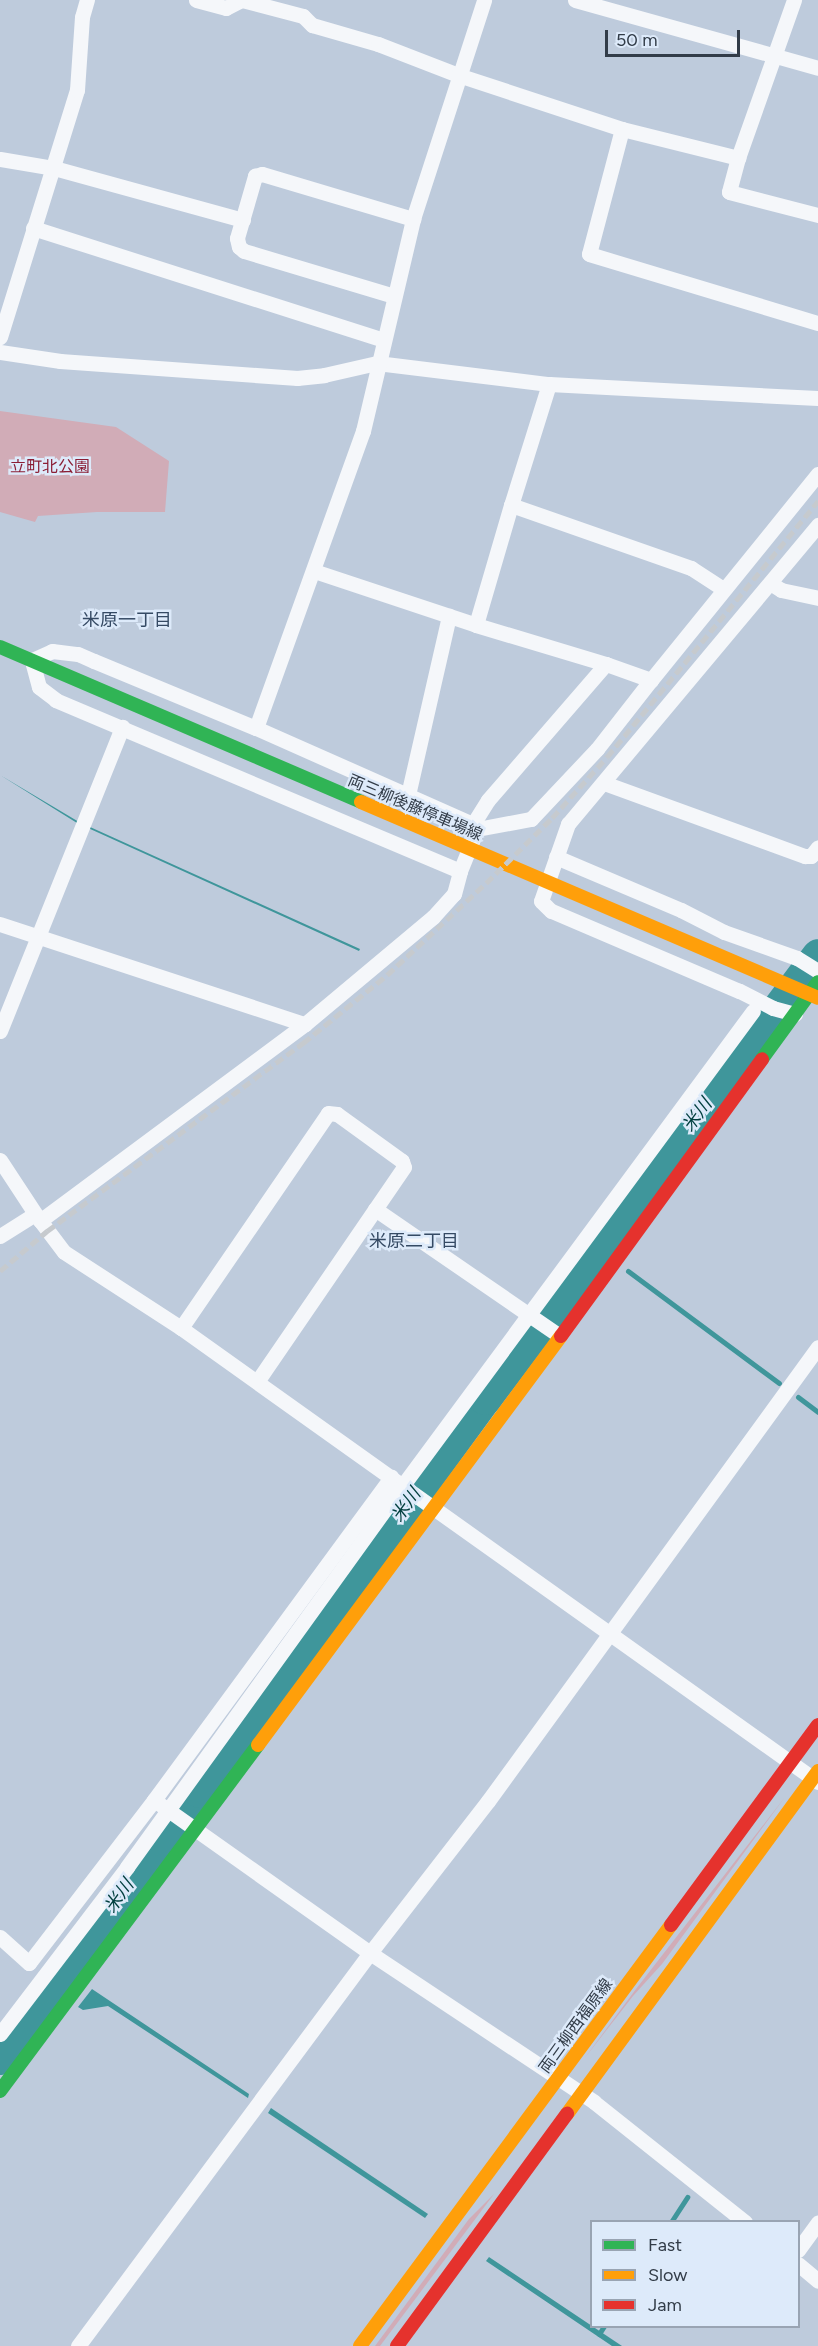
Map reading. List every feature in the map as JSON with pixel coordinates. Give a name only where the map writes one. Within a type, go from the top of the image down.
[{"type":"main road","name":"両三柳後藤停車場線","points":[[0,647],[811,995]]},
{"type":"main road","points":[[0,2091],[557,1333],[811,995],[818,982]]},
{"type":"main road","name":"両三柳西福原線","points":[[360,2346],[818,1725]]},
{"type":"main road","points":[[397,2346],[581,2093],[816,1777]]},
{"type":"street","points":[[0,337],[77,90],[82,17],[87,0]]},
{"type":"street","points":[[196,0],[226,8],[242,0],[303,16],[312,25],[378,44],[458,75],[622,129],[738,158]]},
{"type":"street","points":[[256,728],[363,431],[377,363],[413,219],[484,0]]},
{"type":"street","points":[[574,0],[818,68]]},
{"type":"street","points":[[794,0],[738,158],[729,192],[818,215]]},
{"type":"street","points":[[622,129],[589,254],[818,323]]},
{"type":"street","points":[[0,159],[54,168],[243,220]]},
{"type":"street","points":[[394,296],[244,251],[239,247],[237,238],[255,176],[262,174],[413,219]]},
{"type":"street","points":[[33,228],[383,340]]},
{"type":"street","points":[[0,352],[60,361],[297,378],[324,375],[377,363],[549,384],[818,398]]},
{"type":"street","points":[[476,625],[549,384]]},
{"type":"street","points":[[460,871],[56,700],[39,687],[33,660],[52,651],[78,654],[256,728],[475,827],[531,819],[597,749],[723,589],[818,474]]},
{"type":"street","points":[[511,505],[692,568],[723,589]]},
{"type":"street","points":[[795,1014],[773,1008],[739,991],[551,911],[541,901],[568,824],[818,525]]},
{"type":"street","points":[[314,571],[651,680]]},
{"type":"street","points":[[770,584],[781,590],[818,598]]},
{"type":"street","points":[[408,795],[448,616]]},
{"type":"street","points":[[0,1236],[38,1218],[305,1024],[433,917],[454,894],[475,827],[488,800],[606,664]]},
{"type":"street","points":[[0,1031],[122,727]]},
{"type":"street","points":[[604,783],[805,856],[811,856],[818,847]]},
{"type":"street","points":[[556,857],[681,910],[724,932],[797,958],[818,971]]},
{"type":"street","points":[[0,924],[305,1024]]},
{"type":"street","points":[[0,1937],[29,1963],[160,1805],[400,1483],[531,1314],[753,1011]]},
{"type":"street","points":[[182,1328],[328,1113],[337,1114],[405,1163],[257,1382]]},
{"type":"street","points":[[0,1160],[38,1218],[64,1252],[182,1328],[790,1763],[816,1777]]},
{"type":"street","points":[[375,1209],[557,1333]]},
{"type":"street","points":[[78,2346],[370,1953],[488,1801],[818,1347]]},
{"type":"street","points":[[160,1805],[370,1953],[559,2077],[742,2220]]},
{"type":"street","points":[[0,2034],[127,1867],[160,1805]]},
{"type":"street","points":[[800,2247],[818,2222]]},
{"type":"street","points":[[800,2266],[818,2281]]},
{"type":"green space","name":"立町北公園","points":[[0,411],[116,427],[169,461],[165,512],[97,512],[38,516],[35,522],[0,512]]},
{"type":"green space","points":[[785,1797],[662,1964],[633,1996],[584,2059],[636,1989]]},
{"type":"green space","points":[[494,2194],[380,2346],[375,2346],[469,2219]]},
{"type":"shaded area","points":[[0,775],[79,822],[360,949],[359,951],[77,823]]},
{"type":"shaded area","points":[[92,1989],[249,2094],[248,2098],[108,2006],[83,2010],[78,2007]]},
{"type":"shaded area","points":[[271,2108],[428,2214],[425,2218],[268,2113]]},
{"type":"shaded area","points":[[489,2257],[590,2325],[590,2328],[595,2328],[622,2346],[612,2346],[486,2261]]},
{"type":"waterway","name":"米川","points":[[0,2058],[199,1791],[485,1398],[818,955]]},
{"type":"waterway","points":[[628,1271],[779,1383]]},
{"type":"waterway","points":[[798,1397],[818,1412]]},
{"type":"waterway","points":[[672,2220],[687,2197]]},
{"type":"waterway","points":[[599,2334],[603,2328]]},
{"type":"railway","points":[[0,1271],[47,1231],[303,1043],[387,975],[486,883],[552,818],[607,757],[818,501]]},
{"type":"traffic: fast","points":[[0,647],[361,802]]},
{"type":"traffic: fast","points":[[762,1059],[818,982]]},
{"type":"traffic: fast","points":[[0,2091],[258,1745]]},
{"type":"traffic: slow","points":[[361,802],[818,998]]},
{"type":"traffic: slow","points":[[258,1745],[561,1336]]},
{"type":"traffic: slow","points":[[567,2114],[818,1771]]},
{"type":"traffic: slow","points":[[360,2346],[671,1925]]},
{"type":"traffic: jam","points":[[561,1336],[762,1059]]},
{"type":"traffic: jam","points":[[671,1925],[818,1725]]},
{"type":"traffic: jam","points":[[397,2346],[567,2114]]},
{"type":"district","name":"米原一丁目","points":[[127,620]]},
{"type":"district","name":"米原二丁目","points":[[414,1241]]}]
